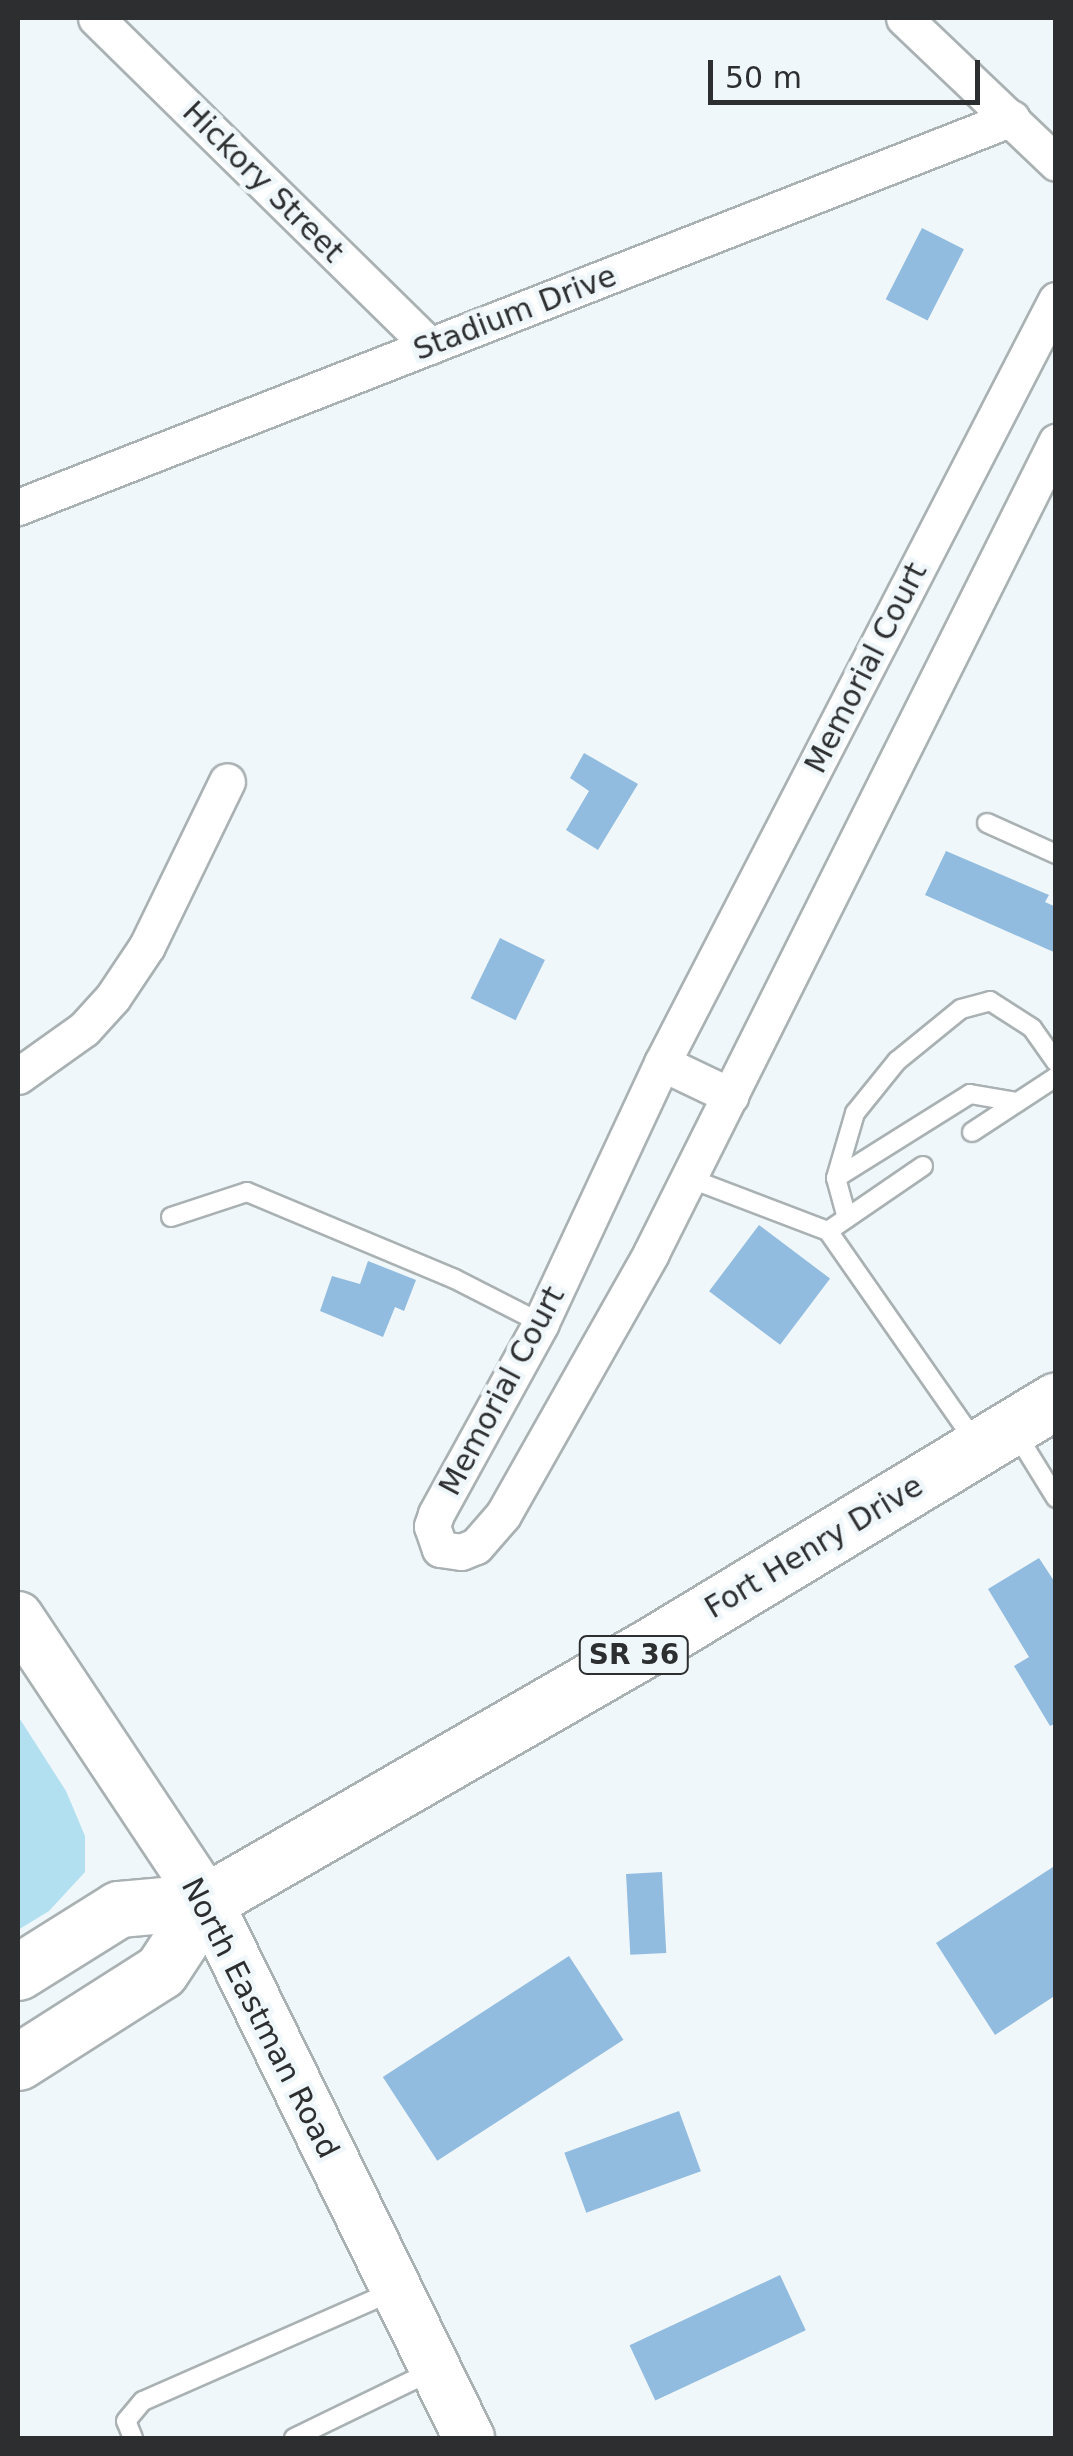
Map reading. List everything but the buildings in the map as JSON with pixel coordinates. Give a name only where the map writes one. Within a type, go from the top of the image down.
[{"type":"main road","name":"Fort Henry Drive","points":[[18,1972],[119,1909],[207,1901],[1016,1425]]},
{"type":"main road","name":"North Eastman Road","points":[[18,1618],[207,1901],[432,2371],[469,2438]]},
{"type":"main road","name":"Fort Henry Drive","points":[[18,2062],[161,1971],[207,1901]]},
{"type":"street","name":"Hickory Street","points":[[96,18],[430,346]]},
{"type":"street","points":[[904,18],[1056,163]]},
{"type":"street","name":"Stadium Drive","points":[[18,507],[1012,118]]},
{"type":"street","name":"Memorial Court","points":[[1056,300],[662,1063],[541,1323],[436,1514],[434,1538],[449,1554],[476,1546],[503,1515],[689,1178],[1056,442]]},
{"type":"street","points":[[18,1076],[84,1030],[113,997],[147,946],[227,781]]},
{"type":"street","points":[[662,1063],[731,1096]]},
{"type":"lane","points":[[987,822],[1056,854]]},
{"type":"lane","points":[[847,1218],[836,1178],[855,1113],[898,1061],[961,1009],[990,1001],[1032,1028],[1056,1062]]},
{"type":"lane","points":[[972,1132],[1056,1077]]},
{"type":"lane","points":[[836,1178],[970,1094],[1016,1102]]},
{"type":"lane","points":[[828,1231],[923,1166]]},
{"type":"lane","points":[[689,1178],[828,1231],[1016,1425],[1056,1498]]},
{"type":"lane","points":[[172,1217],[246,1192],[455,1279],[541,1323]]},
{"type":"lane","points":[[130,2430],[143,2401],[394,2291]]},
{"type":"lane","points":[[294,2438],[432,2371]]},
{"type":"shaded area","points":[[18,1716],[66,1791],[85,1836],[85,1872],[49,1911],[18,1930]]}]
